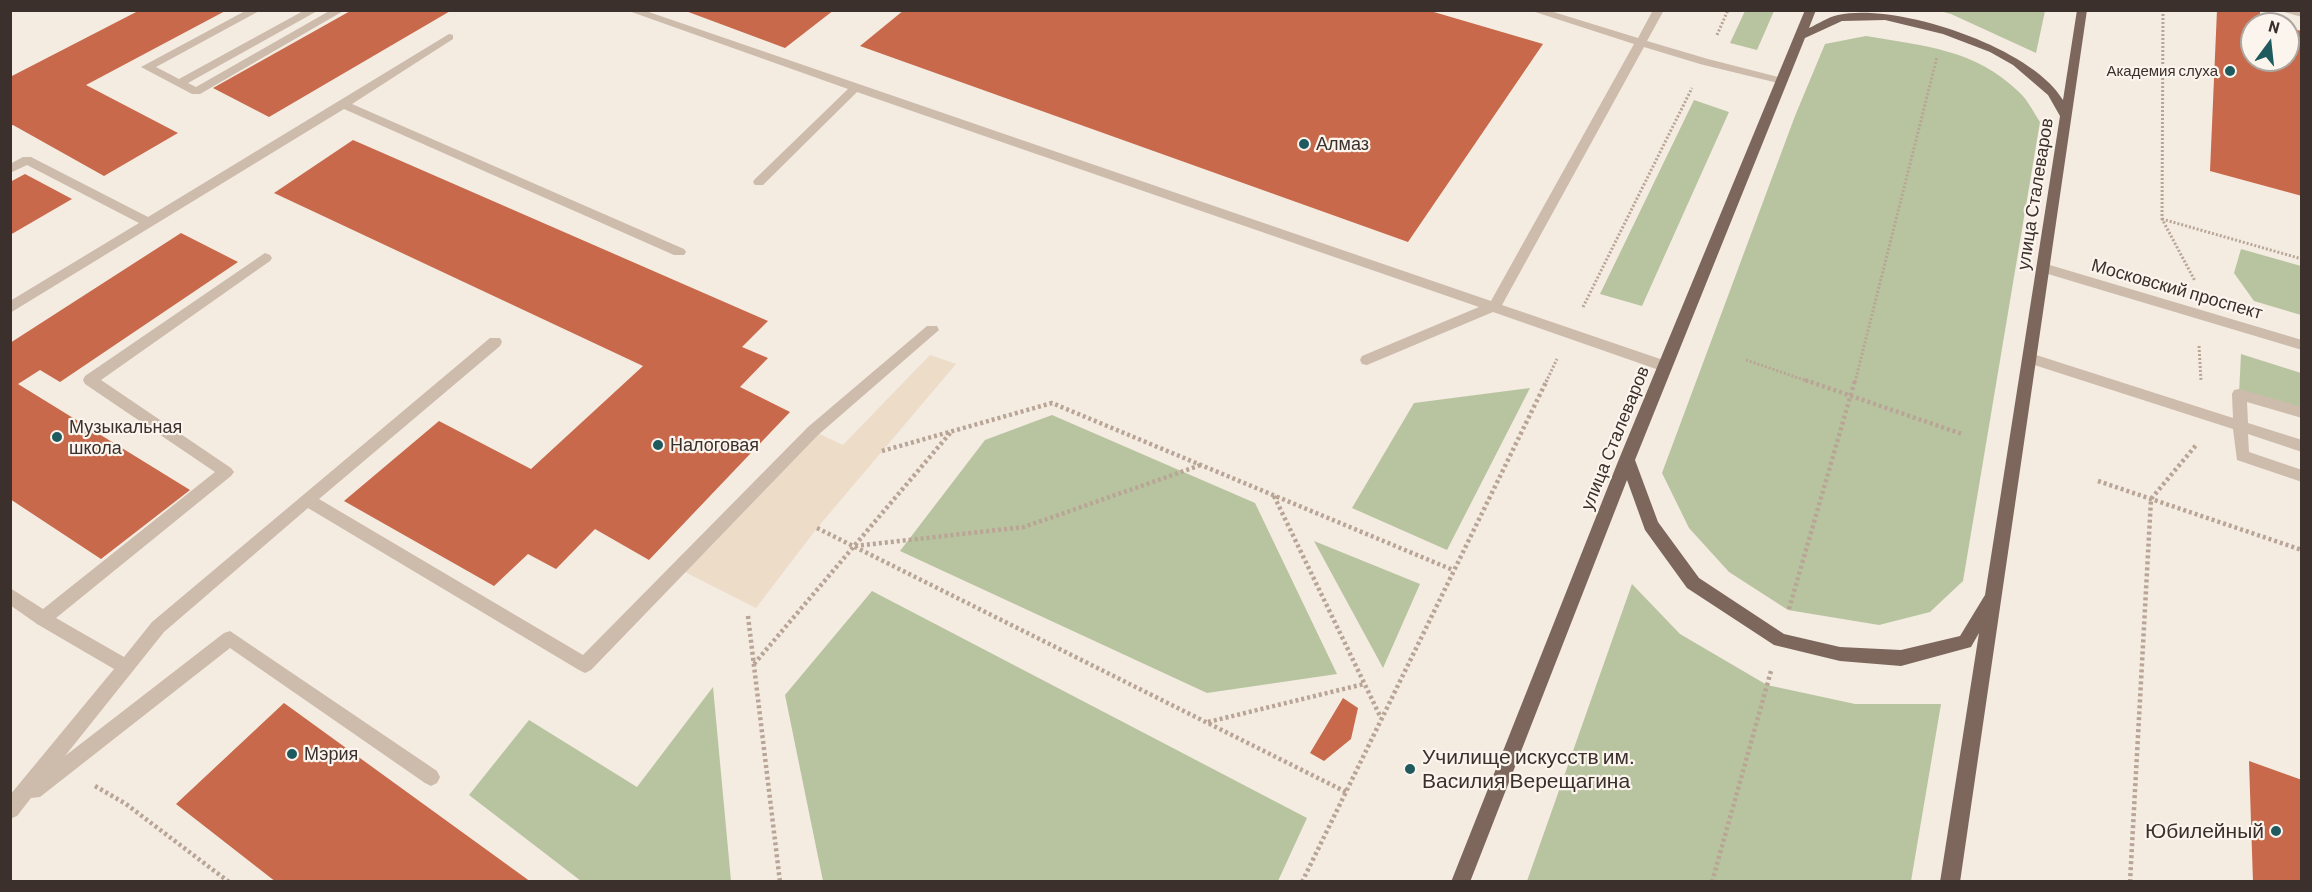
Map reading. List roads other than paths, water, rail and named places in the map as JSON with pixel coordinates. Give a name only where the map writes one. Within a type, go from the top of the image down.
[{"type":"main road","name":"улица Сталеваров","points":[[1460,882],[1664,366],[1811,10]]},
{"type":"main road","name":"улица Сталеваров","points":[[1950,882],[2082,10]]},
{"type":"main road","points":[[1801,36],[1840,18],[1885,17],[1946,31],[1994,50],[2017,63],[2052,93],[2066,116]]},
{"type":"main road","points":[[1628,459],[1651,525],[1693,583],[1780,640],[1840,654],[1901,658],[1965,642],[1994,594]]},
{"type":"street","points":[[256,10],[147,67],[196,92],[340,10]]},
{"type":"street","points":[[180,83],[314,10]]},
{"type":"street","points":[[631,10],[1664,366]]},
{"type":"street","points":[[1534,10],[1704,62],[1782,81]]},
{"type":"street","points":[[1366,360],[1494,306],[1659,10]]},
{"type":"street","points":[[2288,10],[2301,14]]},
{"type":"street","points":[[10,308],[449,37]]},
{"type":"street","points":[[759,182],[856,87]]},
{"type":"street","points":[[343,104],[679,252]]},
{"type":"street","points":[[10,169],[27,160],[149,223]]},
{"type":"street","points":[[43,619],[226,472],[90,380],[266,258]]},
{"type":"street","name":"Московский проспект","points":[[2043,268],[2301,345]]},
{"type":"street","points":[[307,500],[585,665],[813,431],[932,330]]},
{"type":"street","points":[[12,809],[158,627],[495,342]]},
{"type":"street","points":[[2030,358],[2301,446]]},
{"type":"street","points":[[2301,413],[2239,394],[2242,456],[2301,476]]},
{"type":"street","points":[[10,595],[43,619],[126,667]]},
{"type":"street","points":[[12,809],[230,638],[431,777]]},
{"type":"place","name":"Академия слуха","points":[[2230,71]]},
{"type":"place","name":"Алмаз","points":[[1304,144]]},
{"type":"place","name":"Музыкальная школа","points":[[57,437]]},
{"type":"place","name":"Налоговая","points":[[658,445]]},
{"type":"place","name":"Мэрия","points":[[292,754]]},
{"type":"place","name":"Училище искусств им. Василия Верещагина","points":[[1410,769]]},
{"type":"place","name":"Юбилейный","points":[[2276,831]]}]
